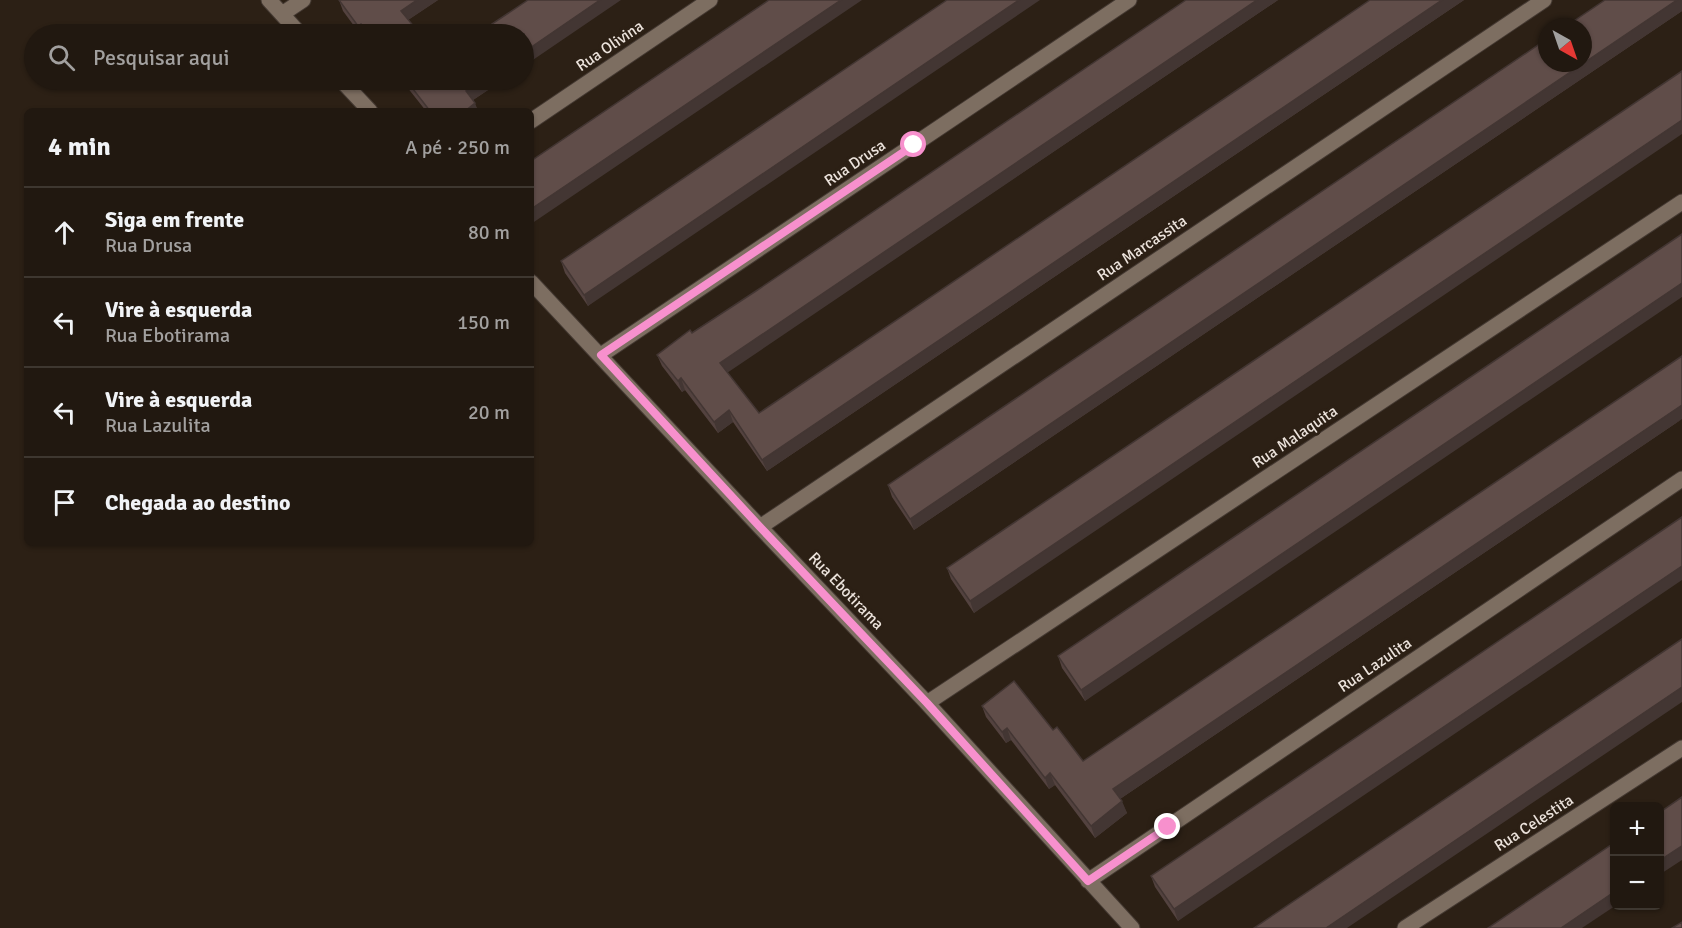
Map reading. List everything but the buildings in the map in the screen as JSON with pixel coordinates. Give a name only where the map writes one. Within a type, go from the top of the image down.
[{"type":"street","points":[[268,0],[291,24]]},
{"type":"street","points":[[282,14],[303,0]]},
{"type":"street","name":"Rua Olivina","points":[[534,119],[710,0]]},
{"type":"street","name":"Rua Drusa","points":[[601,355],[1129,0]]},
{"type":"street","name":"Rua Marcassita","points":[[760,527],[1544,0]]},
{"type":"street","points":[[350,90],[367,108]]},
{"type":"street","name":"Rua Malaquita","points":[[927,703],[1682,202]]},
{"type":"street","name":"Rua Ebotirama","points":[[534,285],[927,703],[1132,928]]},
{"type":"street","name":"Rua Lazulita","points":[[1088,881],[1682,479]]},
{"type":"street","name":"Rua Celestita","points":[[1405,928],[1682,748]]},
{"type":"route","points":[[914,145],[601,355],[927,703],[1088,881],[1168,827]]}]
